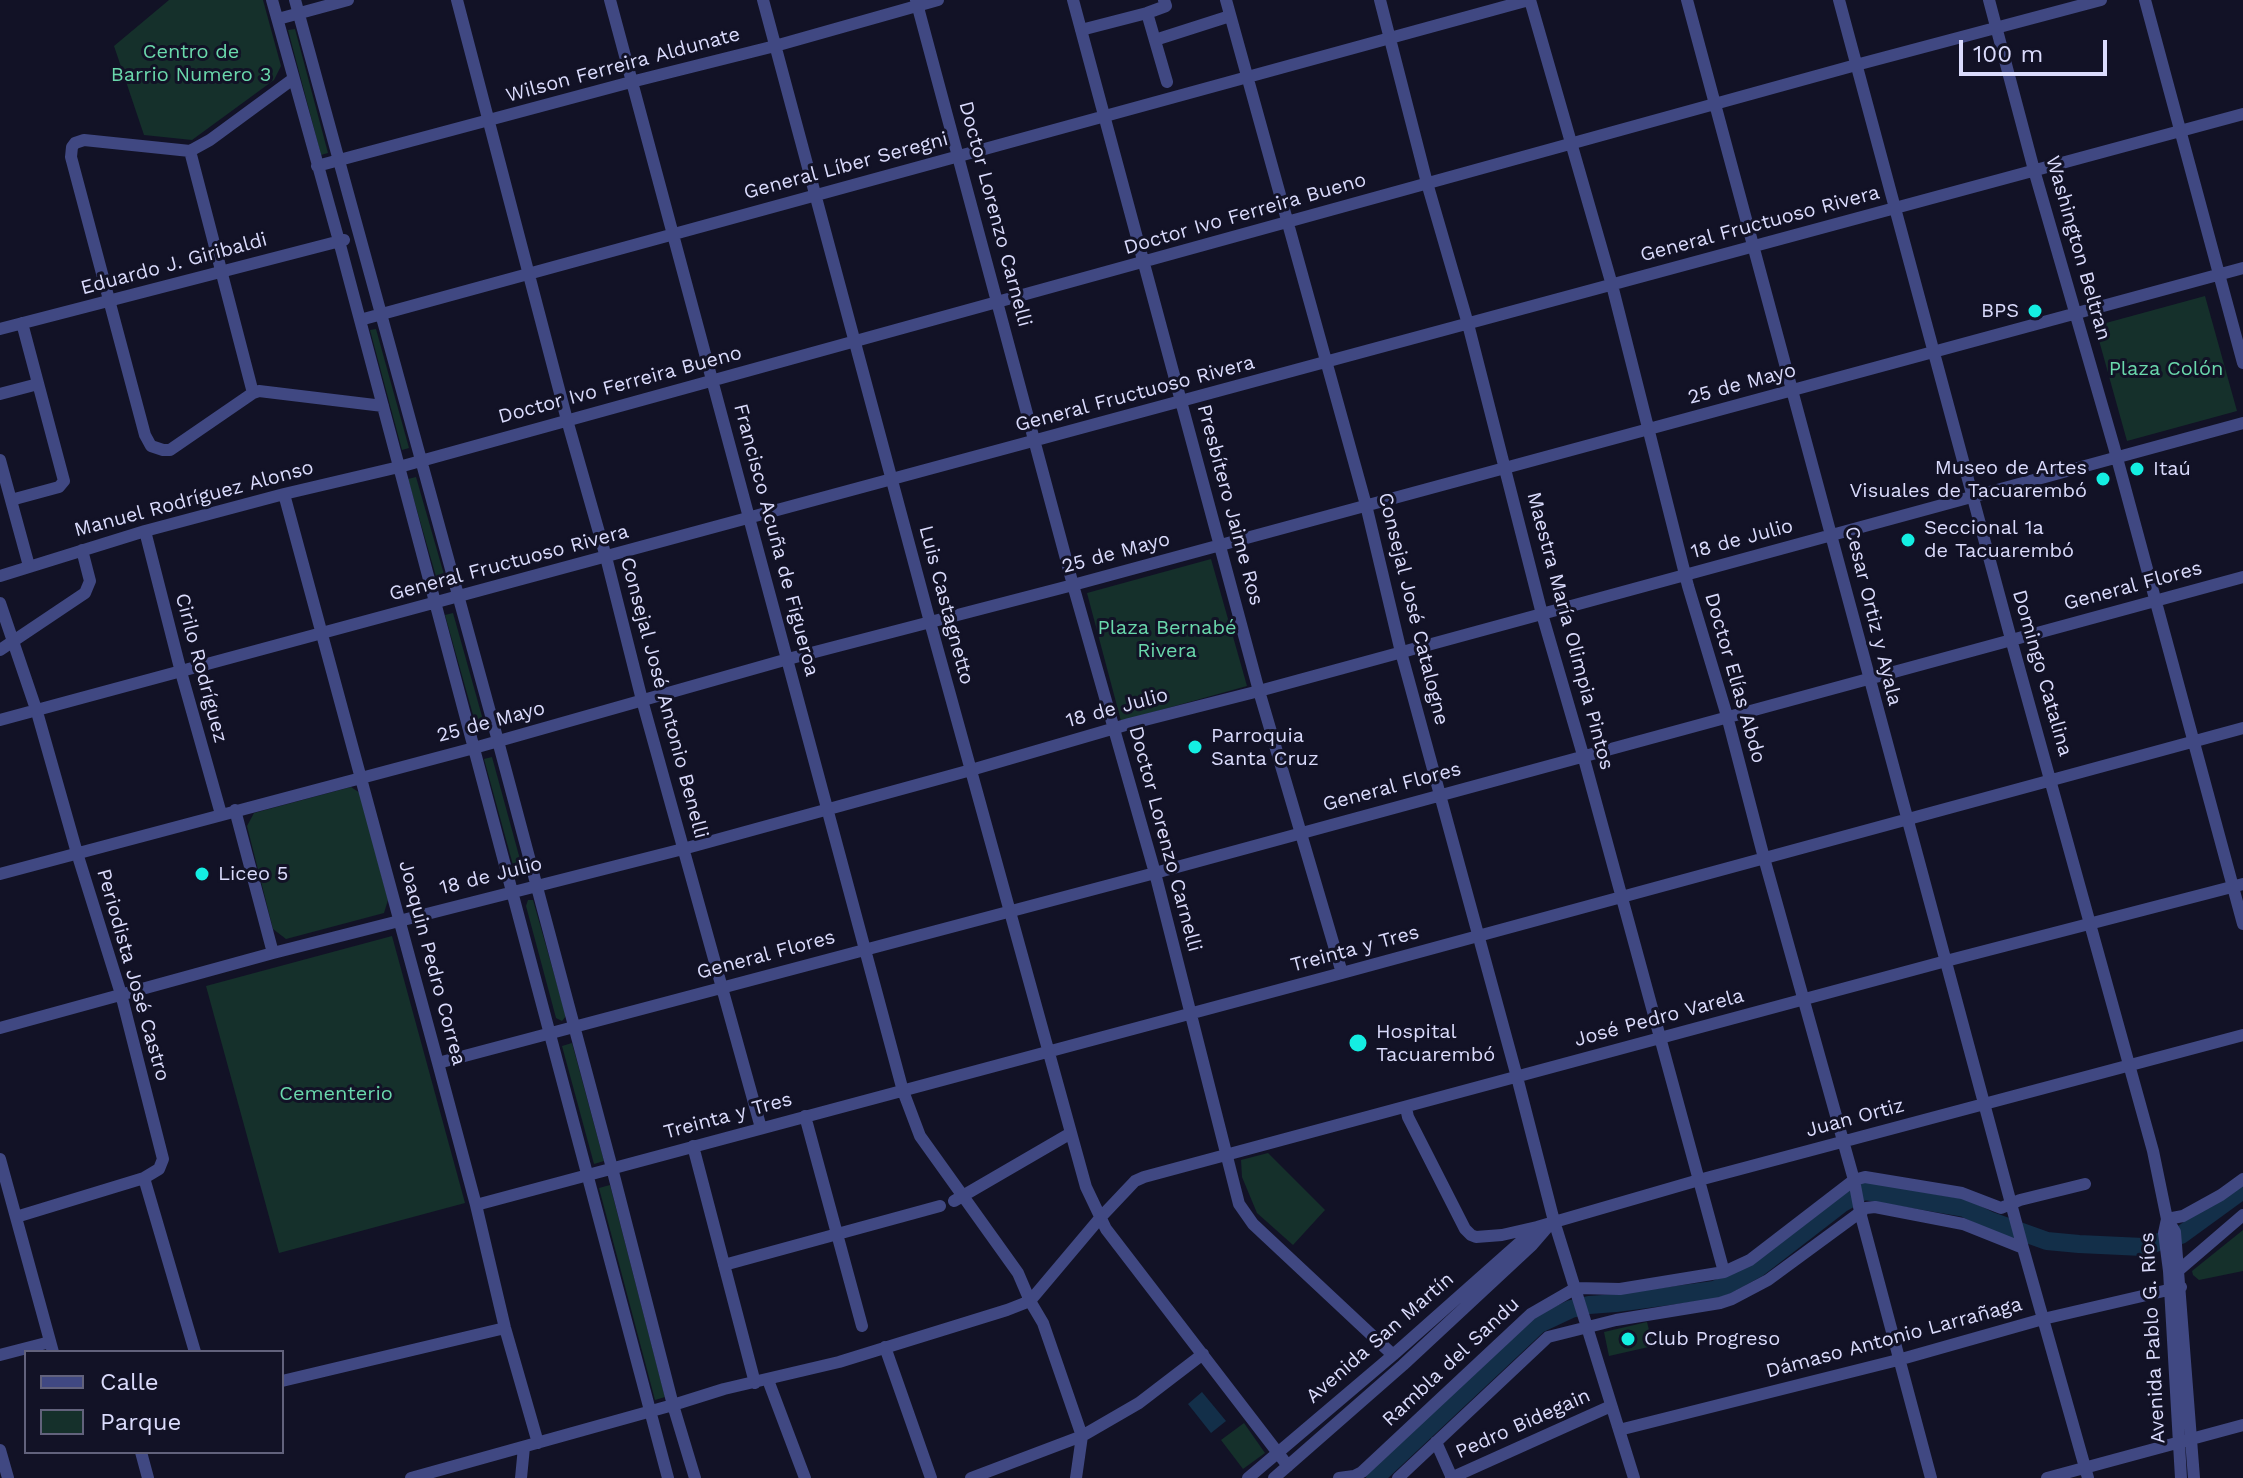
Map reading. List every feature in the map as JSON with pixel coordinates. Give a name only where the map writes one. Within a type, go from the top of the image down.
[{"type":"street","points":[[272,0],[668,1478]]},
{"type":"street","points":[[278,19],[297,7],[348,0]]},
{"type":"street","name":"Consejal José Antonio Benelli","points":[[457,0],[642,700],[761,1128]]},
{"type":"street","name":"Francisco Acuña de Figueroa","points":[[610,0],[903,1091],[920,1136],[958,1198],[1018,1273],[1043,1323],[1082,1436]]},
{"type":"street","name":"Luis Castagnetto","points":[[763,0],[1086,1187],[1106,1229],[1288,1466]]},
{"type":"street","name":"Wilson Ferreira Aldunate","points":[[317,166],[775,46],[916,3],[938,0]]},
{"type":"street","name":"Presbítero Jaime Ros","points":[[1073,0],[1259,691],[1342,973]]},
{"type":"street","points":[[1081,30],[1147,13],[1166,6],[1164,0]]},
{"type":"street","name":"Consejal José Catalogne","points":[[1226,0],[1366,505],[1401,652],[1554,1221],[1634,1478]]},
{"type":"street","name":"Maestra María Olimpia Pintos","points":[[1380,0],[1506,467],[1542,614],[1724,1272]]},
{"type":"street","name":"General Líber Seregni","points":[[360,320],[1529,0]]},
{"type":"street","name":"Doctor Elías Abdo","points":[[1529,0],[1612,285],[1685,575],[1727,716],[1855,1184],[1898,1360],[1931,1478]]},
{"type":"street","name":"Cesar Ortiz y Ayala","points":[[1687,0],[1868,678],[2087,1473]]},
{"type":"street","name":"Domingo Catalina","points":[[1839,0],[1972,497],[2153,1151],[2167,1219]]},
{"type":"street","name":"Washington Beltran","points":[[1989,0],[2193,742],[2238,885],[2243,924]]},
{"type":"street","name":"Doctor Ivo Ferreira Bueno","points":[[399,467],[2101,0]]},
{"type":"street","points":[[2145,0],[2243,363]]},
{"type":"street","name":"Doctor Lorenzo Carnelli","points":[[916,3],[1073,585],[1155,873],[1239,1204],[1245,1215],[1393,1355]]},
{"type":"street","points":[[297,7],[695,1478]]},
{"type":"street","points":[[1147,13],[1167,82]]},
{"type":"street","points":[[1155,40],[1230,16]]},
{"type":"street","points":[[293,79],[210,140],[190,151],[84,140],[75,143],[71,151],[145,435],[151,446],[170,450],[259,391],[383,406]]},
{"type":"street","name":"General Fructuoso Rivera","points":[[0,720],[2243,114]]},
{"type":"street","points":[[190,151],[253,393]]},
{"type":"street","name":"Eduardo J. Giribaldi","points":[[0,329],[359,236]]},
{"type":"street","name":"25 de Mayo","points":[[0,874],[2243,268]]},
{"type":"street","points":[[11,500],[59,487],[64,481],[22,323]]},
{"type":"street","points":[[0,394],[38,384]]},
{"type":"street","name":"18 de Julio","points":[[0,1028],[273,953],[683,849],[1113,728],[2243,423]]},
{"type":"street","points":[[0,460],[3,484],[11,500],[29,566]]},
{"type":"street","name":"Manuel Rodríguez Alonso","points":[[0,576],[145,531],[399,467]]},
{"type":"street","name":"Joaquin Pedro Correa","points":[[284,494],[538,1443]]},
{"type":"street","name":"Cirilo Rodríguez","points":[[145,531],[221,814]]},
{"type":"street","points":[[0,650],[88,589],[90,581],[82,550]]},
{"type":"street","name":"General Flores","points":[[438,1063],[1155,873],[2243,577]]},
{"type":"street","name":"Periodista José Castro","points":[[0,603],[37,712],[121,994],[163,1159],[159,1169],[144,1178]]},
{"type":"street","name":"Treinta y Tres","points":[[476,1205],[2243,728]]},
{"type":"street","points":[[235,810],[273,953]]},
{"type":"street","name":"José Pedro Varela","points":[[1030,1301],[1135,1181],[2238,885]]},
{"type":"street","name":"Juan Ortiz","points":[[1406,1108],[1465,1229],[1476,1237],[1502,1235],[2243,1035]]},
{"type":"street","points":[[805,1116],[862,1326]]},
{"type":"street","points":[[958,1198],[1071,1133]]},
{"type":"street","points":[[693,1146],[724,1265],[761,1381],[805,1478]]},
{"type":"street","points":[[0,1159],[3,1182],[16,1217],[51,1347]]},
{"type":"street","points":[[1577,1291],[1620,1289],[1724,1272],[1750,1260],[1865,1177],[1962,1193],[2014,1210],[2020,1200],[2085,1184]]},
{"type":"street","points":[[16,1217],[144,1178],[194,1350]]},
{"type":"street","points":[[2167,1219],[2183,1216],[2243,1179]]},
{"type":"street","points":[[724,1265],[940,1206]]},
{"type":"street","points":[[1398,1478],[1548,1337],[1587,1325],[1732,1299],[1768,1280],[1859,1208],[1875,1207],[1957,1223],[2022,1245]]},
{"type":"street","points":[[2173,1264],[2243,1215]]},
{"type":"street","name":"Avenida Pablo G. Ríos","points":[[2167,1219],[2194,1478]]},
{"type":"street","name":"Avenida San Martín","points":[[1274,1478],[1403,1365],[1554,1221]]},
{"type":"street","name":"Avenida San Martín","points":[[1255,1476],[1537,1227]]},
{"type":"street","name":"Avenida Pablo G. Ríos","points":[[2175,1288],[2181,1478]]},
{"type":"street","name":"Dámaso Antonio Larrañaga","points":[[1619,1430],[1898,1360],[2043,1319],[2175,1288]]},
{"type":"street","name":"Rambla del Sandu","points":[[1339,1478],[1362,1472],[1531,1314],[1577,1291]]},
{"type":"street","points":[[411,1478],[724,1389],[885,1347],[1030,1301]]},
{"type":"street","points":[[284,1381],[505,1328]]},
{"type":"street","points":[[885,1347],[931,1478]]},
{"type":"street","points":[[0,1355],[24,1351]]},
{"type":"street","points":[[971,1478],[1082,1436],[1139,1403],[1203,1354]]},
{"type":"street","name":"Pedro Bidegain","points":[[1452,1478],[1611,1406]]},
{"type":"street","points":[[2047,1478],[2087,1473],[2243,1425]]},
{"type":"street","points":[[1076,1478],[1082,1436]]},
{"type":"street","points":[[1436,1442],[1452,1478]]},
{"type":"street","points":[[521,1478],[524,1447]]},
{"type":"street","points":[[0,1450],[8,1478]]},
{"type":"street","points":[[142,1454],[148,1478]]},
{"type":"green space","name":"Centro de Barrio Numero 3","points":[[169,0],[263,0],[281,66],[274,80],[192,140],[144,135],[114,46]]},
{"type":"green space","points":[[295,29],[328,153],[321,155],[288,30]]},
{"type":"green space","name":"Plaza Colón","points":[[2205,296],[2237,411],[2127,441],[2095,326]]},
{"type":"green space","points":[[376,329],[409,448],[402,450],[370,330]]},
{"type":"green space","points":[[416,477],[447,585],[439,587],[408,479]]},
{"type":"green space","name":"Plaza Bernabé Rivera","points":[[1211,559],[1247,686],[1121,721],[1087,593]]},
{"type":"green space","points":[[453,613],[485,727],[477,729],[445,615]]},
{"type":"green space","points":[[492,757],[524,874],[516,876],[484,759]]},
{"type":"green space","points":[[351,787],[360,793],[388,900],[384,913],[286,939],[273,929],[247,826],[254,813]]},
{"type":"green space","points":[[528,900],[533,900],[566,1016],[562,1021],[556,1018],[526,906]]},
{"type":"green space","name":"Cementerio","points":[[392,936],[465,1203],[279,1253],[206,986]]},
{"type":"green space","points":[[572,1043],[604,1161],[594,1164],[562,1046]]},
{"type":"green space","points":[[1268,1153],[1325,1210],[1293,1245],[1257,1213],[1242,1177],[1241,1160]]},
{"type":"green space","points":[[610,1185],[665,1397],[655,1400],[599,1188]]},
{"type":"green space","points":[[2243,1230],[2243,1271],[2199,1280],[2193,1275],[2192,1271]]},
{"type":"green space","name":"Club Progreso","points":[[1647,1322],[1653,1346],[1609,1356],[1604,1332]]},
{"type":"green space","points":[[1244,1423],[1265,1453],[1243,1469],[1221,1440]]},
{"type":"water","points":[[1202,1392],[1226,1421],[1211,1433],[1188,1404]]},
{"type":"waterway","points":[[1375,1478],[1539,1324],[1571,1309],[1589,1305],[1714,1290],[1727,1285],[1758,1268],[1841,1204],[1864,1191],[1964,1208],[2047,1241],[2143,1247],[2181,1235],[2243,1190]]},
{"type":"place","name":"BPS","points":[[2035,311]]},
{"type":"place","name":"Itaú","points":[[2137,469]]},
{"type":"place","name":"Museo de Artes Visuales de Tacuarembó","points":[[2103,479]]},
{"type":"place","name":"Seccional 1a de Tacuarembó","points":[[1908,540]]},
{"type":"place","name":"Parroquia Santa Cruz","points":[[1195,747]]},
{"type":"place","name":"Liceo 5","points":[[202,874]]},
{"type":"place","name":"Hospital Tacuarembó","points":[[1358,1043]]},
{"type":"place","name":"Club Progreso","points":[[1628,1339]]}]
